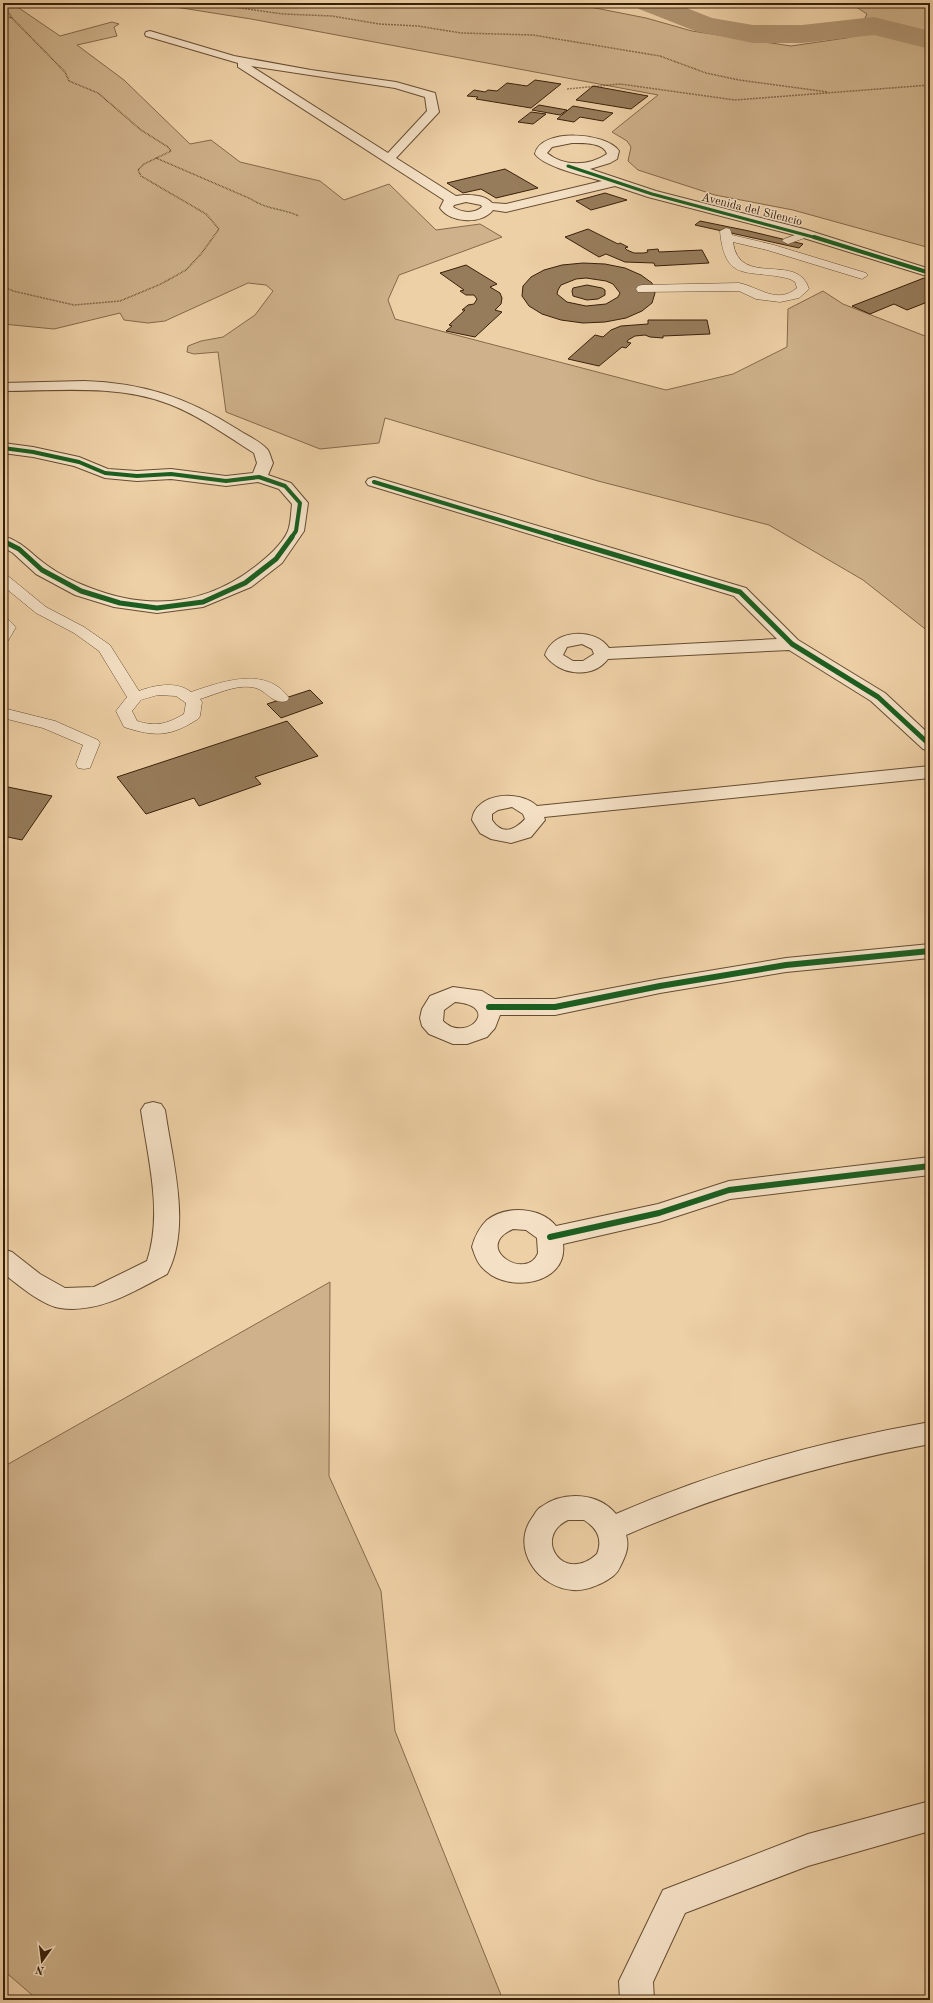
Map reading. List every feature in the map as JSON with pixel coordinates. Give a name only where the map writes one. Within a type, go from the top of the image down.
[{"type":"street","points":[[150,34],[232,59],[311,73],[396,85],[431,95],[433,112],[389,159]]},
{"type":"street","points":[[232,59],[453,200],[448,202],[446,208],[452,213],[459,215],[480,214],[488,210],[489,206],[506,208],[615,182]]},
{"type":"street","name":"Avenida del Silencio","points":[[602,163],[613,156],[613,151],[608,146],[598,142],[572,139],[553,142],[542,149],[541,154],[546,159],[615,182],[726,227],[806,234],[930,273]]},
{"type":"street","name":"Avenida del Silencio","points":[[568,166],[602,163],[616,168]]},
{"type":"street","name":"Avenida del Silencio","points":[[630,173],[701,196],[814,223]]},
{"type":"street","points":[[3,387],[95,386],[133,389],[164,397],[195,410],[261,451],[265,463],[259,477]]},
{"type":"street","points":[[3,448],[33,452],[79,462],[105,473],[137,476],[189,475],[226,481],[259,477],[285,486],[300,502],[296,531],[276,559],[245,583],[202,602],[157,608],[120,603],[81,591],[42,570],[19,549],[3,541]]},
{"type":"street","points":[[374,482],[740,592],[792,644],[878,697],[930,744]]},
{"type":"street","points":[[603,654],[792,644]]},
{"type":"street","points":[[533,812],[930,772]]},
{"type":"street","points":[[489,1007],[555,1007],[660,986],[786,965],[930,951]]},
{"type":"street","points":[[3,1259],[31,1280],[61,1298],[96,1297],[130,1282],[158,1267],[165,1245],[167,1205],[153,1110]]},
{"type":"street","points":[[550,1236],[659,1213],[729,1190],[930,1166]]},
{"type":"street","points":[[611,1529],[687,1497],[766,1472],[874,1443],[930,1433]]},
{"type":"street","points":[[637,2000],[636,1981],[674,1901],[808,1850],[930,1816]]},
{"type":"lane","points":[[642,289],[739,287],[748,288],[764,298],[774,298],[793,296],[802,289],[803,284],[800,280],[794,277],[777,272],[751,272],[731,259],[727,244],[726,227],[779,244],[862,275]]},
{"type":"lane","points":[[731,259],[806,234]]},
{"type":"lane","points":[[3,580],[41,610],[79,630],[105,648],[135,697]]},
{"type":"lane","points":[[3,622],[8,627],[3,638]]},
{"type":"lane","points":[[189,698],[236,683],[262,683],[273,689],[281,698]]},
{"type":"lane","points":[[157,690],[180,691],[194,702],[192,716],[174,728],[150,731],[130,724],[124,711],[135,697],[157,690]]},
{"type":"lane","points":[[3,714],[20,716],[58,726],[92,743],[84,764]]},
{"type":"path","points":[[3,286],[13,290],[74,305],[120,301],[137,295],[186,270],[201,254],[219,229],[206,214],[141,176],[138,170],[144,164],[171,151],[167,146],[142,130],[124,116],[121,111],[92,90],[70,82],[66,78],[65,72],[12,18],[6,8],[8,3]]},
{"type":"path","points":[[205,3],[283,14],[332,16],[379,24],[418,26],[461,33],[533,35],[660,56],[706,73],[739,80],[828,92]]},
{"type":"path","points":[[3,16],[12,18]]},
{"type":"path","points":[[567,88],[594,85],[628,85],[683,93],[708,99],[735,100],[930,85]]},
{"type":"path","points":[[155,158],[252,199],[263,207],[288,211],[299,216]]},
{"type":"shaded area","points":[[3,3],[19,3],[16,6],[60,36],[112,22],[119,24],[114,27],[117,36],[77,45],[124,80],[190,144],[211,140],[240,162],[320,181],[344,200],[389,184],[436,230],[480,224],[502,237],[399,275],[388,300],[395,319],[666,390],[733,374],[787,347],[788,309],[823,291],[843,304],[930,338],[930,630],[924,628],[863,580],[769,525],[598,481],[385,418],[379,443],[320,449],[226,412],[218,352],[194,354],[187,352],[188,346],[201,341],[223,337],[255,315],[273,291],[266,285],[248,283],[165,321],[148,323],[124,320],[120,313],[54,329],[3,324]]},
{"type":"shaded area","points":[[150,3],[570,3],[646,18],[692,31],[791,46],[846,38],[880,30],[857,23],[864,20],[867,14],[850,3],[930,3],[930,248],[793,210],[715,195],[638,170],[628,161],[631,147],[627,141],[612,132],[658,95],[251,19]]},
{"type":"shaded area","points":[[330,1282],[329,1476],[381,1591],[395,1731],[503,2000],[38,2000],[3,1970],[3,1467]]},
{"type":"building","points":[[535,80],[561,84],[531,108],[476,99],[478,97],[467,96],[474,90],[485,92],[488,90],[497,91],[507,83],[527,86]]},
{"type":"building","points":[[593,86],[648,96],[631,109],[576,100]]},
{"type":"building","points":[[539,105],[567,110],[560,115],[532,110]]},
{"type":"building","points":[[573,106],[613,113],[603,121],[580,117],[574,122],[557,119]]},
{"type":"building","points":[[531,112],[546,114],[533,124],[518,122]]},
{"type":"building","points":[[505,169],[538,188],[496,198],[481,189],[463,193],[447,183]]},
{"type":"building","points":[[605,193],[627,200],[591,210],[576,201]]},
{"type":"building","points":[[700,221],[803,244],[799,248],[695,225]]},
{"type":"building","points":[[588,229],[618,244],[620,243],[628,247],[625,248],[634,253],[644,253],[648,252],[647,250],[658,249],[659,252],[702,250],[709,263],[655,266],[654,263],[625,262],[606,254],[599,257],[565,237]]},
{"type":"building","points":[[583,263],[605,264],[625,268],[641,275],[652,283],[655,293],[652,303],[642,311],[626,318],[605,322],[583,323],[561,320],[542,314],[529,306],[522,296],[523,286],[531,277],[544,270],[562,265]],"holes":[[[586,278],[606,281],[613,284],[620,293],[618,297],[606,304],[586,306],[567,302],[557,294],[561,285],[576,279]]]},
{"type":"building","points":[[466,265],[497,284],[490,287],[500,293],[502,298],[501,304],[495,310],[502,312],[475,337],[446,331],[452,326],[449,325],[465,310],[462,310],[468,305],[474,304],[477,299],[474,295],[466,295],[460,291],[464,290],[440,273]]},
{"type":"building","points":[[924,278],[930,281],[930,298],[926,300],[930,301],[907,310],[894,304],[870,314],[852,306]]},
{"type":"building","points":[[587,285],[602,288],[605,290],[605,295],[598,299],[587,300],[573,296],[573,288]]},
{"type":"building","points":[[648,320],[707,320],[710,334],[663,336],[663,338],[645,335],[635,336],[628,340],[627,342],[631,343],[626,348],[622,347],[599,366],[568,359],[595,335],[603,337],[611,330],[621,326],[648,324]]},
{"type":"building","points":[[310,690],[323,703],[281,718],[267,704]]},
{"type":"building","points":[[287,721],[318,756],[255,777],[261,784],[199,806],[194,798],[146,814],[117,777]]},
{"type":"building","points":[[3,786],[52,796],[22,840],[3,836]]},
{"type":"waterway","points":[[649,3],[705,25],[753,34],[802,34],[874,26],[930,40]]},
{"type":"cycle path","points":[[568,166],[652,194],[799,232],[930,273]]},
{"type":"cycle path","points":[[3,448],[33,452],[79,462],[105,473],[137,476],[171,474],[226,481],[259,477],[285,486],[300,503],[296,531],[276,559],[245,583],[203,602],[157,608],[120,603],[81,591],[42,570],[19,549],[3,541]]},
{"type":"cycle path","points":[[374,482],[740,592],[792,644],[878,697],[930,745]]},
{"type":"cycle path","points":[[489,1007],[555,1007],[660,986],[786,965],[930,951]]},
{"type":"cycle path","points":[[550,1237],[659,1213],[729,1190],[930,1166]]}]
